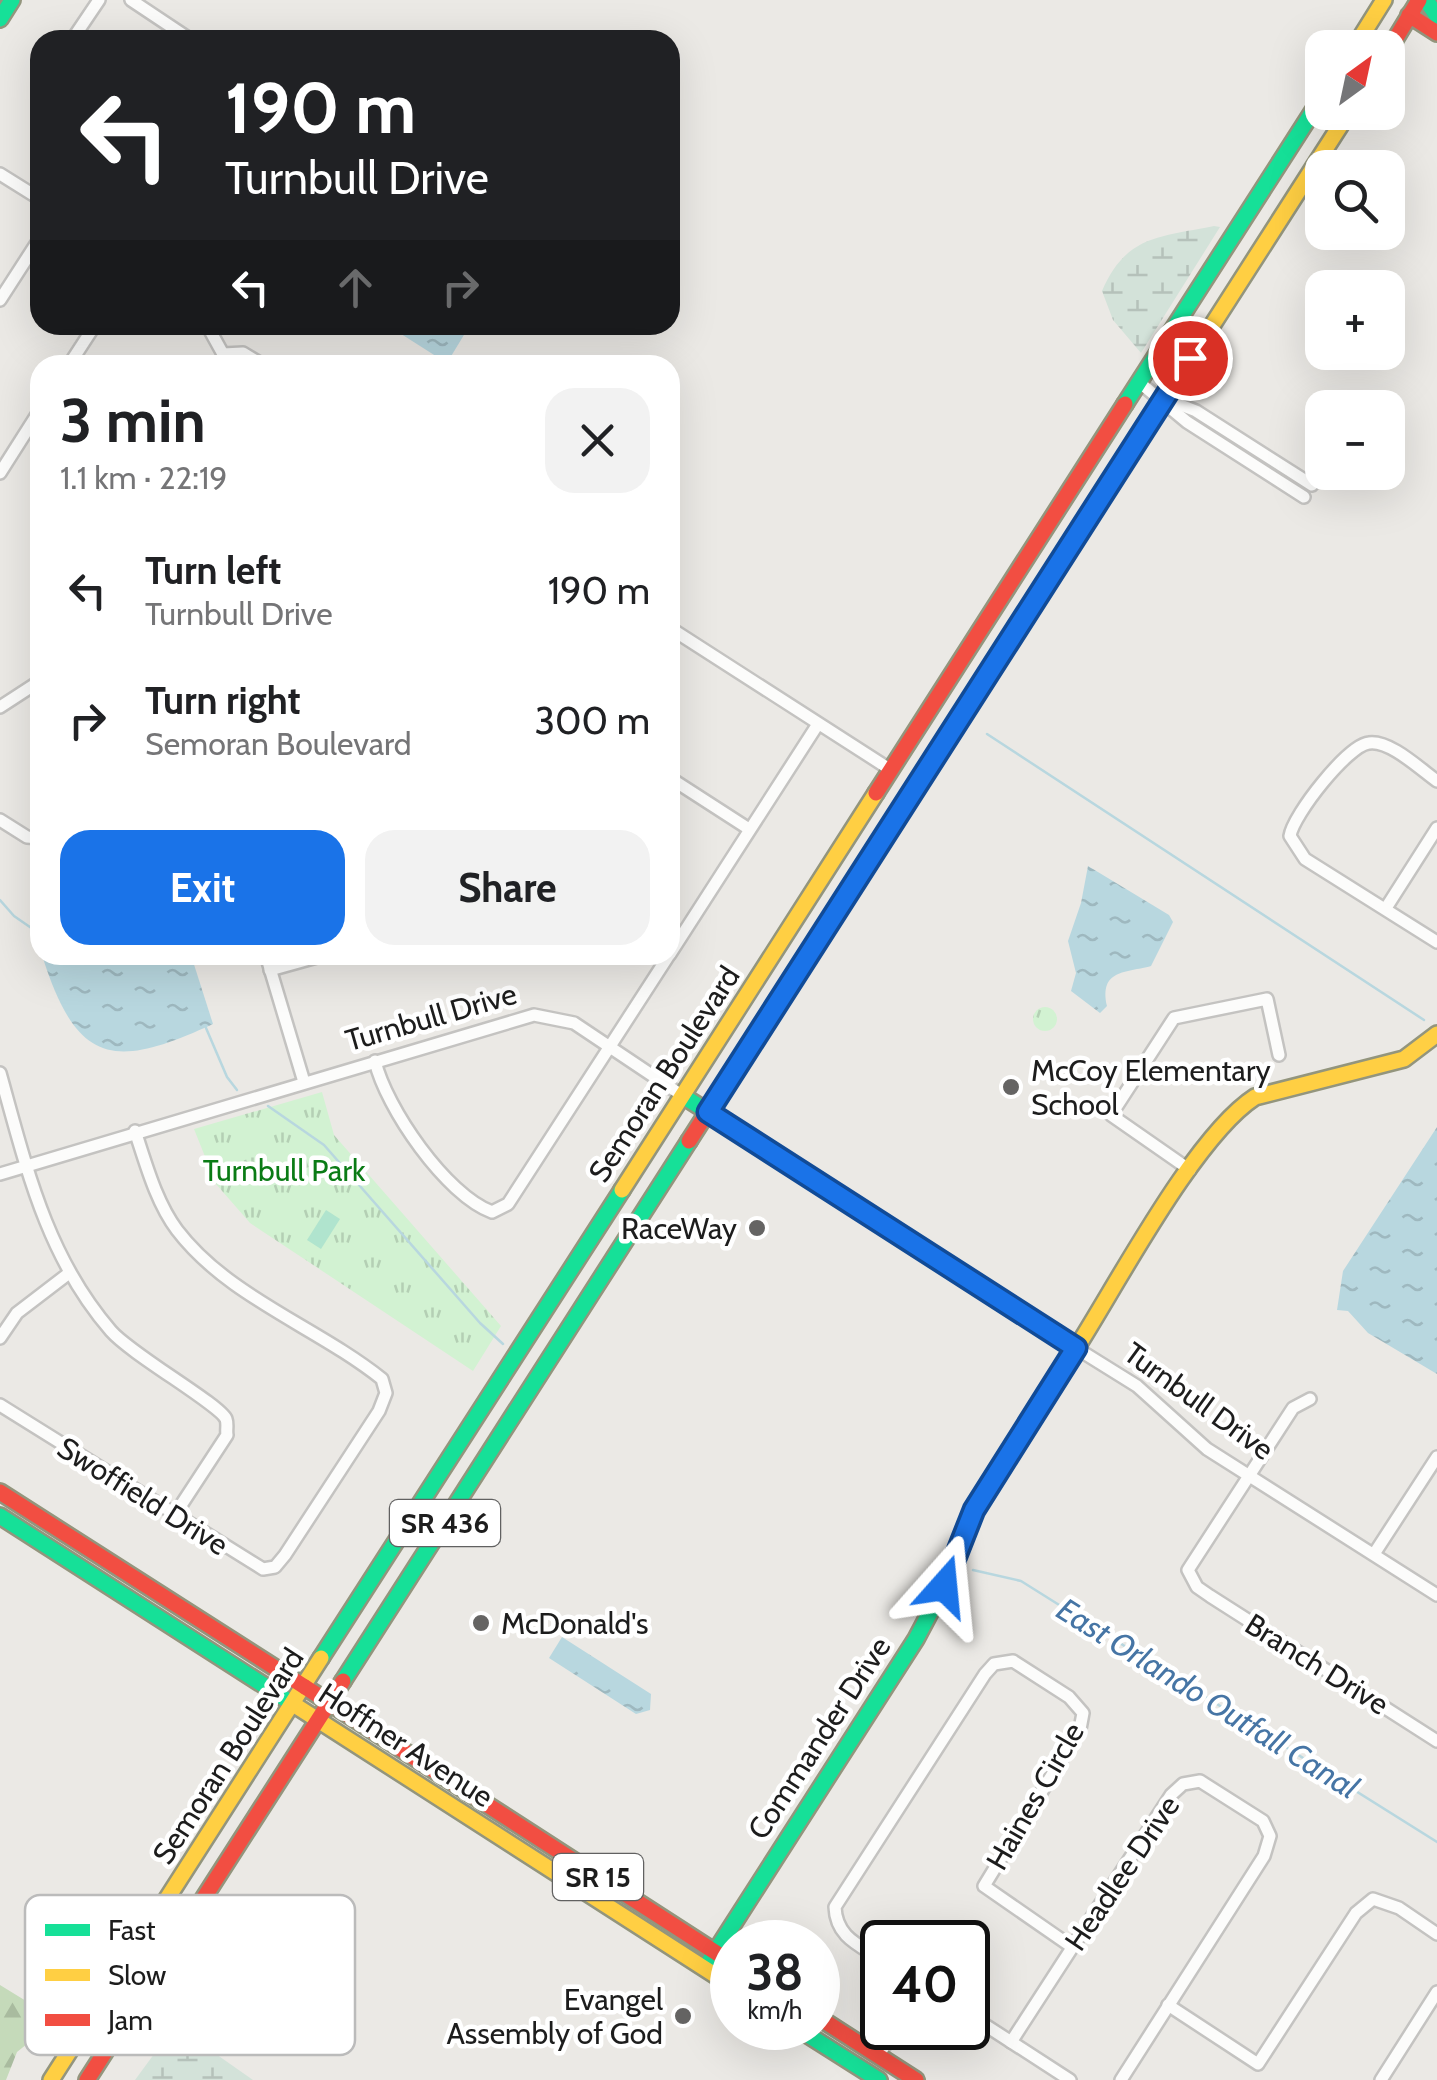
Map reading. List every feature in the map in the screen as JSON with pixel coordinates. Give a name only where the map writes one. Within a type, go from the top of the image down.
[{"type":"main road","points":[[0,19],[12,0]]},
{"type":"main road","points":[[1365,30],[1384,0]]},
{"type":"main road","points":[[1384,0],[1390,15],[1388,30]]},
{"type":"main road","points":[[1396,30],[1408,8],[1422,0],[1437,16]]},
{"type":"main road","points":[[1408,8],[1437,33]]},
{"type":"main road","name":"Semoran Boulevard","points":[[170,1895],[1305,123]]},
{"type":"main road","name":"Semoran Boulevard","points":[[207,1895],[1336,130]]},
{"type":"main road","points":[[919,782],[913,747],[926,717]]},
{"type":"main road","points":[[882,837],[891,803],[891,770]]},
{"type":"main road","name":"Commander Drive","points":[[736,1920],[916,1639],[944,1586],[974,1510],[1223,1122],[1256,1097],[1404,1059],[1437,1034]]},
{"type":"main road","name":"Turnbull Drive","points":[[683,1096],[1076,1348]]},
{"type":"main road","points":[[516,1412],[513,1380],[521,1350]]},
{"type":"main road","name":"Hoffner Avenue","points":[[0,1492],[710,1949]]},
{"type":"main road","name":"Hoffner Avenue","points":[[0,1516],[710,1971]]},
{"type":"main road","name":"Commander Drive","points":[[705,1968],[710,1960]]},
{"type":"main road","points":[[840,2031],[916,2080]]},
{"type":"main road","points":[[832,2050],[879,2080]]},
{"type":"main road","name":"Semoran Boulevard","points":[[51,2080],[67,2055]]},
{"type":"main road","name":"Semoran Boulevard","points":[[87,2080],[103,2055]]},
{"type":"street","points":[[79,30],[99,0]]},
{"type":"street","points":[[131,0],[176,30]]},
{"type":"street","points":[[2,175],[30,192]]},
{"type":"street","points":[[0,300],[30,254]]},
{"type":"street","points":[[1139,382],[1187,422],[1304,497]]},
{"type":"street","points":[[1164,399],[1196,411],[1305,481]]},
{"type":"street","points":[[0,473],[30,426]]},
{"type":"street","points":[[680,634],[891,770]]},
{"type":"street","points":[[0,706],[30,687]]},
{"type":"street","points":[[680,938],[818,724]]},
{"type":"street","points":[[1437,781],[1382,744],[1367,742],[1352,750],[1317,788],[1292,826],[1290,836],[1305,859],[1437,942]]},
{"type":"street","points":[[680,784],[749,829]]},
{"type":"street","points":[[0,820],[30,837]]},
{"type":"street","points":[[1386,908],[1437,828]]},
{"type":"street","points":[[269,965],[304,1082]]},
{"type":"street","points":[[270,970],[288,965]]},
{"type":"street","points":[[375,1061],[396,1115],[472,1205],[492,1212],[508,1204],[663,965]]},
{"type":"street","points":[[1190,1170],[1112,1115],[1161,1033],[1174,1018],[1267,998],[1279,1055]]},
{"type":"street","name":"Turnbull Drive","points":[[0,1174],[534,1015],[560,1018],[610,1046],[683,1096]]},
{"type":"street","points":[[0,1073],[41,1217],[68,1274],[112,1332],[147,1364],[212,1405],[226,1420],[226,1435],[174,1516]]},
{"type":"street","name":"Swoffield Drive","points":[[0,1405],[263,1569],[276,1568],[286,1555],[379,1411],[386,1393],[382,1379],[202,1259],[174,1227],[151,1180],[136,1131]]},
{"type":"street","points":[[0,1338],[17,1312],[68,1274]]},
{"type":"street","name":"Turnbull Drive","points":[[1076,1348],[1137,1386],[1182,1431],[1437,1594]]},
{"type":"street","points":[[1248,1473],[1293,1408],[1310,1399]]},
{"type":"street","points":[[1374,1554],[1437,1457]]},
{"type":"street","name":"Branch Drive","points":[[1248,1473],[1188,1570],[1197,1587],[1437,1741]]},
{"type":"street","name":"Haines Circle","points":[[860,1946],[845,1937],[836,1924],[835,1907],[985,1674],[994,1664],[1012,1661],[1068,1697],[1083,1713],[1080,1729],[984,1886],[1072,1947]]},
{"type":"street","name":"Headlee Drive","points":[[1011,2042],[1171,1795],[1183,1784],[1200,1781],[1264,1821],[1270,1836],[1264,1856],[1121,2080]]},
{"type":"street","points":[[1168,2005],[1258,2064],[1356,1913],[1373,1899],[1398,1908],[1437,1934]]},
{"type":"street","points":[[1381,2080],[1437,1992]]},
{"type":"street","points":[[990,2028],[1070,2080]]},
{"type":"street","points":[[878,2056],[882,2050]]},
{"type":"green space","points":[[1220,227],[1141,353],[1113,320],[1102,291],[1111,273],[1122,259],[1147,242]]},
{"type":"green space","points":[[1045,1007],[1057,1019],[1045,1031],[1033,1019]]},
{"type":"green space","name":"Turnbull Park","points":[[322,1092],[334,1135],[501,1326],[473,1371],[250,1223],[216,1184],[194,1129]]},
{"type":"green space","points":[[326,1210],[340,1219],[321,1249],[307,1240]]},
{"type":"green space","points":[[0,1985],[25,2000],[25,2046],[17,2052],[6,2080],[0,2080]]},
{"type":"green space","points":[[153,2055],[217,2055],[253,2080],[135,2080]]},
{"type":"water","points":[[403,335],[464,335],[452,355],[434,355]]},
{"type":"water","points":[[1088,866],[1169,915],[1173,922],[1151,966],[1111,979],[1107,985],[1107,1006],[1100,1013],[1071,991],[1076,973],[1068,941]]},
{"type":"water","points":[[46,965],[194,965],[213,1024],[150,1048],[104,1048],[86,1038],[55,992]]},
{"type":"water","points":[[1437,1127],[1437,1374],[1368,1333],[1348,1311],[1337,1310],[1343,1271]]},
{"type":"water","points":[[562,1637],[651,1694],[650,1710],[636,1714],[549,1658]]},
{"type":"waterway","points":[[987,734],[1424,1020]]},
{"type":"waterway","name":"East Orlando Outfall Canal","points":[[0,900],[30,927]]},
{"type":"waterway","name":"East Orlando Outfall Canal","points":[[206,1028],[227,1077],[237,1090]]},
{"type":"waterway","name":"East Orlando Outfall Canal","points":[[268,1106],[324,1145],[480,1323],[503,1344]]},
{"type":"waterway","name":"East Orlando Outfall Canal","points":[[973,1570],[1021,1581],[1437,1842]]},
{"type":"traffic: fast","points":[[0,19],[12,0]]},
{"type":"traffic: fast","points":[[1426,0],[1437,16]]},
{"type":"traffic: fast","points":[[1125,404],[1305,123]]},
{"type":"traffic: fast","points":[[683,1096],[1076,1348]]},
{"type":"traffic: fast","points":[[343,1681],[689,1141]]},
{"type":"traffic: fast","points":[[321,1658],[622,1190]]},
{"type":"traffic: fast","points":[[705,1968],[916,1639],[944,1586],[974,1509],[1077,1347]]},
{"type":"traffic: fast","points":[[0,1516],[293,1704]]},
{"type":"traffic: fast","points":[[832,2050],[879,2080]]},
{"type":"traffic: slow","points":[[1365,30],[1384,0]]},
{"type":"traffic: slow","points":[[957,723],[1337,130]]},
{"type":"traffic: slow","points":[[622,1190],[876,793]]},
{"type":"traffic: slow","points":[[1077,1347],[1183,1176],[1232,1116],[1255,1097],[1404,1059],[1437,1034]]},
{"type":"traffic: slow","points":[[169,1895],[321,1658]]},
{"type":"traffic: slow","points":[[293,1704],[710,1972]]},
{"type":"traffic: slow","points":[[51,2080],[67,2055]]},
{"type":"traffic: jam","points":[[1401,30],[1419,0]]},
{"type":"traffic: jam","points":[[1409,15],[1437,33]]},
{"type":"traffic: jam","points":[[876,793],[1125,404]]},
{"type":"traffic: jam","points":[[689,1141],[957,723]]},
{"type":"traffic: jam","points":[[0,1492],[305,1687]]},
{"type":"traffic: jam","points":[[206,1895],[343,1681]]},
{"type":"traffic: jam","points":[[305,1687],[710,1949]]},
{"type":"traffic: jam","points":[[840,2031],[916,2080]]},
{"type":"traffic: jam","points":[[87,2080],[103,2055]]},
{"type":"place","name":"McCoy Elementary School","points":[[1011,1087]]},
{"type":"place","name":"RaceWay","points":[[757,1228]]},
{"type":"place","name":"McDonald's","points":[[481,1623]]},
{"type":"place","name":"Evangel Assembly of God","points":[[683,2016]]},
{"type":"route","points":[[944,1586],[962,1532],[974,1510],[1076,1348],[708,1112],[1190,358]]}]
